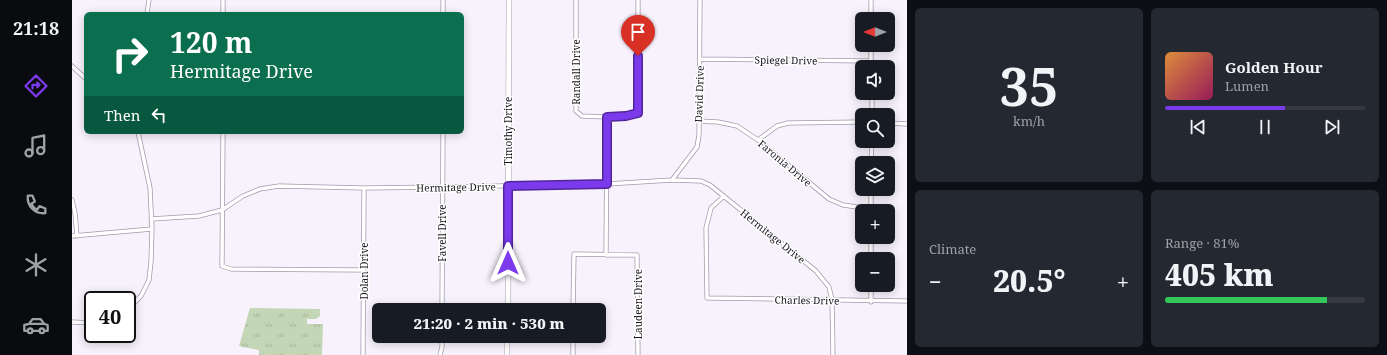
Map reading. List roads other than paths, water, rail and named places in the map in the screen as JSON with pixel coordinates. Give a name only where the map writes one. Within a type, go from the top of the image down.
[{"type":"street","points":[[147,12],[149,0]]},
{"type":"street","points":[[223,0],[223,12]]},
{"type":"street","points":[[443,0],[443,12]]},
{"type":"street","name":"Timothy Drive","points":[[508,303],[509,0]]},
{"type":"street","name":"Randall Drive","points":[[576,0],[576,111],[582,116],[607,117]]},
{"type":"street","points":[[573,303],[574,254],[606,255],[607,117],[626,116],[638,113],[638,0]]},
{"type":"street","name":"David Drive","points":[[672,180],[697,147],[699,135],[700,0]]},
{"type":"street","points":[[871,0],[871,12]]},
{"type":"street","name":"Spiegel Drive","points":[[700,59],[855,61]]},
{"type":"street","points":[[72,66],[84,77]]},
{"type":"street","name":"Faronia Drive","points":[[698,121],[718,122],[737,126],[758,140],[829,199],[843,206],[855,208]]},
{"type":"street","points":[[758,140],[777,126],[788,123],[855,122]]},
{"type":"street","points":[[895,123],[907,124]]},
{"type":"street","points":[[136,301],[141,296],[149,280],[152,229],[150,188],[138,134]]},
{"type":"street","points":[[223,134],[222,266],[231,269],[364,270]]},
{"type":"street","name":"Favell Drive","points":[[442,303],[443,134]]},
{"type":"street","name":"Hermitage Drive","points":[[151,219],[199,216],[222,210],[243,196],[260,189],[279,186],[364,188],[607,184],[672,180],[700,181],[710,185],[816,271],[829,287],[832,300],[833,355]]},
{"type":"street","name":"Dolan Drive","points":[[363,355],[364,188]]},
{"type":"street","name":"Charles Drive","points":[[724,196],[711,208],[706,228],[707,298],[871,302],[907,301]]},
{"type":"street","points":[[72,200],[77,236]]},
{"type":"street","points":[[72,236],[152,229]]},
{"type":"street","name":"Laudeen Drive","points":[[606,255],[637,255],[638,355]]},
{"type":"street","points":[[871,292],[871,302]]},
{"type":"street","points":[[72,322],[84,323]]},
{"type":"street","points":[[440,355],[442,343]]},
{"type":"street","points":[[507,355],[508,343]]},
{"type":"street","points":[[573,343],[573,355]]}]
